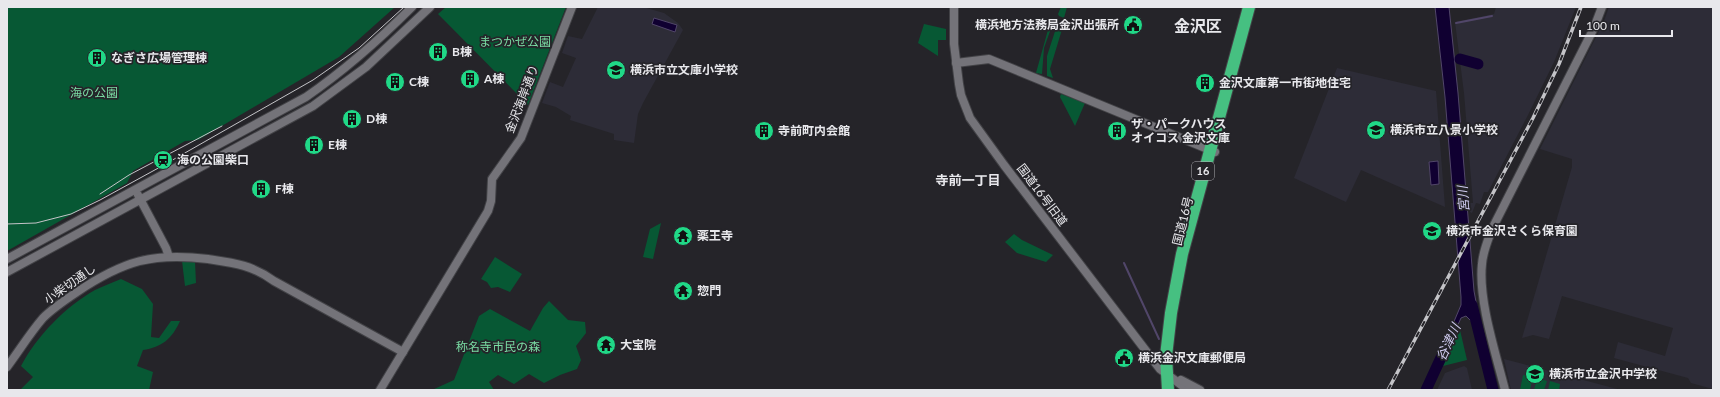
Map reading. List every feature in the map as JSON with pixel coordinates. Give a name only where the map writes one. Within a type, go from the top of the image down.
[{"type":"highway","name":"国道16号","points":[[1168,390],[1168,374],[1188,254],[1212,151],[1249,7]]},
{"type":"highway","name":"国道16号","points":[[1212,151],[1256,7]]},
{"type":"street","points":[[7,260],[306,97],[337,76],[362,55],[412,7]]},
{"type":"street","points":[[7,272],[312,106],[366,67],[430,7]]},
{"type":"street","name":"金沢海岸通り","points":[[380,390],[484,218],[491,201],[492,179],[521,138],[572,7]]},
{"type":"street","name":"国道16号旧道","points":[[954,7],[953,23],[956,63],[961,95],[970,118],[1153,360],[1168,374]]},
{"type":"street","points":[[1505,390],[1483,294],[1481,274],[1484,251],[1492,229],[1594,28],[1602,7]]},
{"type":"street","points":[[956,63],[989,59],[1212,151]]},
{"type":"street","points":[[135,190],[169,256]]},
{"type":"street","name":"小柴切通し","points":[[7,367],[44,318],[78,292],[100,277],[124,266],[143,260],[169,256],[217,260],[254,268],[403,352]]},
{"type":"street","points":[[1168,374],[1188,390]]},
{"type":"street","points":[[1168,374],[1200,390]]},
{"type":"shaded area","name":"横浜市立文庫小学校","points":[[598,7],[643,7],[664,13],[678,23],[683,30],[638,114],[634,143],[614,140],[614,134],[570,120],[571,116],[556,107],[542,103],[550,82],[563,87],[576,58],[562,53],[568,36],[582,39]]},
{"type":"shaded area","points":[[1496,7],[1576,7],[1554,62],[1528,115],[1488,192],[1484,192],[1480,204],[1476,203],[1472,213],[1470,212],[1469,203],[1473,203],[1464,93],[1455,22],[1494,14]]},
{"type":"shaded area","points":[[1609,7],[1713,7],[1713,389],[1691,383],[1688,378],[1614,358],[1618,342],[1665,356],[1673,328],[1562,296],[1549,339],[1533,335],[1522,338],[1572,167],[1572,159],[1540,149],[1604,21]]},
{"type":"shaded area","name":"横浜市立八景小学校","points":[[1337,68],[1436,91],[1445,207],[1361,170],[1346,202],[1294,178]]},
{"type":"shaded area","name":"横浜市立金沢中学校","points":[[1504,359],[1621,390],[1511,390]]},
{"type":"shaded area","points":[[1464,366],[1467,368],[1472,390],[1437,390],[1445,373]]},
{"type":"green space","name":"海の公園","points":[[7,7],[395,7],[339,57],[198,140],[185,141],[133,171],[127,183],[7,251]]},
{"type":"green space","name":"まつかぜ公園","points":[[446,7],[566,7],[528,105],[438,14]]},
{"type":"green space","points":[[1061,7],[1067,7],[1064,18],[1058,14]]},
{"type":"green space","points":[[1051,19],[1054,20],[1044,48],[1042,74],[1036,73]]},
{"type":"green space","points":[[1058,22],[1064,23],[1050,69],[1053,78],[1047,76],[1047,56]]},
{"type":"green space","points":[[924,24],[946,29],[946,40],[938,40],[938,56],[918,43]]},
{"type":"green space","points":[[1061,94],[1085,103],[1075,126],[1060,97]]},
{"type":"green space","points":[[661,223],[653,259],[643,257],[650,229]]},
{"type":"green space","points":[[1014,234],[1022,240],[1053,255],[1046,262],[1017,253],[1005,242]]},
{"type":"green space","points":[[495,257],[522,274],[510,292],[498,287],[491,288],[487,282],[481,279]]},
{"type":"green space","points":[[182,261],[195,262],[196,283],[185,286]]},
{"type":"green space","points":[[121,279],[142,289],[153,304],[151,337],[159,338],[171,321],[180,321],[174,333],[166,341],[156,347],[143,350],[137,366],[153,372],[149,390],[20,390],[33,377],[21,366],[35,344],[53,323],[84,297],[95,290]]},
{"type":"green space","name":"称名寺市民の森","points":[[549,301],[568,320],[585,322],[586,333],[576,346],[581,360],[577,369],[544,383],[529,374],[514,384],[498,375],[489,382],[494,390],[432,390],[454,380],[479,316],[490,309],[530,331],[543,308]]},
{"type":"green space","points":[[1460,330],[1467,360],[1443,366]]},
{"type":"green space","points":[[1523,375],[1533,377],[1530,390],[1520,390]]},
{"type":"green space","points":[[1537,378],[1547,381],[1544,390],[1534,390]]},
{"type":"green space","points":[[1550,381],[1560,384],[1559,390],[1548,390]]},
{"type":"water","points":[[1435,7],[1449,7],[1458,93],[1474,291],[1479,318],[1470,320],[1466,316],[1461,318],[1440,365],[1436,364],[1461,305],[1461,297],[1445,97]]},
{"type":"water","points":[[654,18],[677,25],[675,32],[652,24]]},
{"type":"water","points":[[1438,161],[1439,184],[1431,185],[1429,162]]},
{"type":"waterway","points":[[1456,23],[1492,16]]},
{"type":"waterway","points":[[1460,59],[1478,64]]},
{"type":"waterway","points":[[1124,263],[1159,339]]},
{"type":"waterway","name":"宮川","points":[[1472,305],[1493,390]]},
{"type":"waterway","name":"谷津川","points":[[1426,390],[1444,351]]},
{"type":"tram line","points":[[7,224],[36,223],[71,214],[100,200],[313,80],[359,48],[404,7]]},
{"type":"tram line","points":[[100,194],[129,175],[222,126]]},
{"type":"railway","points":[[1388,390],[1533,118],[1559,64],[1581,7]]},
{"type":"place","name":"横浜地方法務局金沢出張所","points":[[1133,25]]},
{"type":"place","name":"B棟","points":[[438,52]]},
{"type":"place","name":"なぎさ広場管理棟","points":[[97,58]]},
{"type":"place","name":"横浜市立文庫小学校","points":[[616,70]]},
{"type":"place","name":"A棟","points":[[470,79]]},
{"type":"place","name":"C棟","points":[[395,82]]},
{"type":"place","name":"金沢文庫第一市街地住宅","points":[[1205,83]]},
{"type":"place","name":"D棟","points":[[352,119]]},
{"type":"place","name":"横浜市立八景小学校","points":[[1376,130]]},
{"type":"place","name":"寺前町内会館","points":[[764,131]]},
{"type":"place","name":"ザ・パークハウス オイコス 金沢文庫","points":[[1117,131]]},
{"type":"place","name":"E棟","points":[[314,145]]},
{"type":"place","name":"海の公園柴口","points":[[163,160]]},
{"type":"place","name":"F棟","points":[[261,189]]},
{"type":"place","name":"横浜市金沢さくら保育園","points":[[1432,231]]},
{"type":"place","name":"薬王寺","points":[[683,236]]},
{"type":"place","name":"惣門","points":[[683,291]]},
{"type":"place","name":"大宝院","points":[[606,345]]},
{"type":"place","name":"横浜金沢文庫郵便局","points":[[1124,358]]},
{"type":"place","name":"横浜市立金沢中学校","points":[[1535,374]]},
{"type":"district","name":"金沢区","points":[[1198,26]]},
{"type":"district","name":"寺前一丁目","points":[[968,180]]}]
